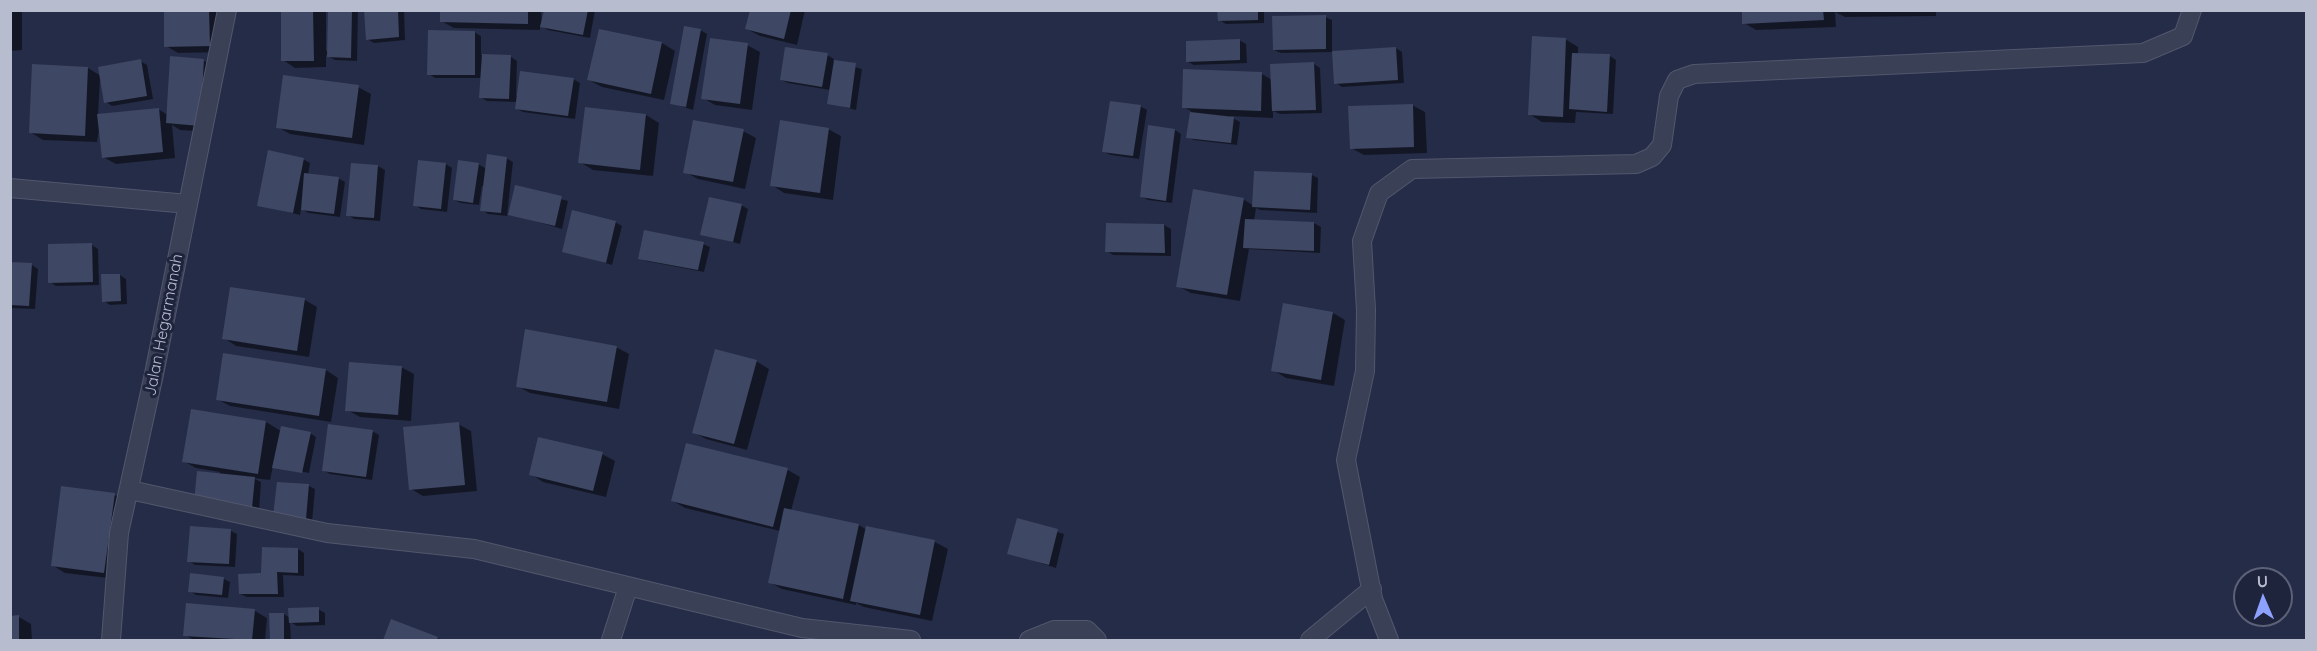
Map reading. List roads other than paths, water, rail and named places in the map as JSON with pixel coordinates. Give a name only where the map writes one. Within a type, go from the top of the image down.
[{"type":"street","name":"Jalan Hegarmanah","points":[[111,640],[119,533],[130,490],[227,10]]},
{"type":"street","points":[[1389,640],[1372,589],[1346,460],[1365,371],[1366,310],[1362,241],[1379,193],[1412,169],[1636,164],[1652,157],[1662,145],[1669,96],[1677,80],[1694,74],[2143,53],[2183,36],[2192,10]]},
{"type":"street","points":[[10,188],[188,204]]},
{"type":"street","points":[[130,490],[327,533],[474,549],[802,628],[911,640]]},
{"type":"street","points":[[611,640],[628,587]]},
{"type":"street","points":[[1310,640],[1372,589]]},
{"type":"street","points":[[1029,640],[1054,630],[1087,630],[1096,640]]}]
